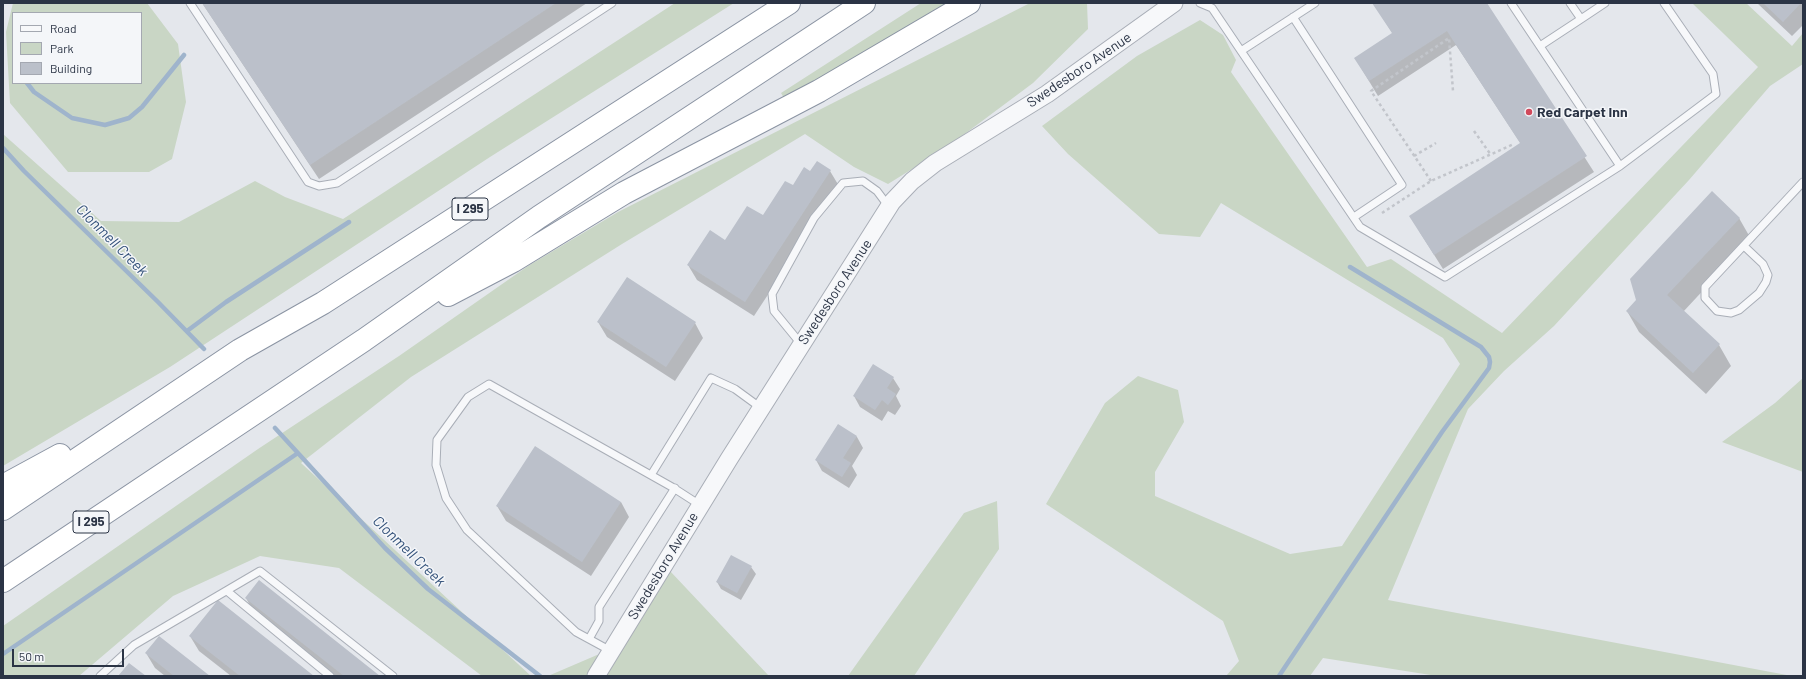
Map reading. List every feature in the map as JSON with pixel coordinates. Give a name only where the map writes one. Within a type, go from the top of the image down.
[{"type":"highway","name":"I 295","points":[[3,509],[240,350],[323,303],[789,3]]},
{"type":"highway","name":"I 295","points":[[3,581],[364,340],[545,213],[864,3]]},
{"type":"highway","points":[[364,340],[513,261],[624,193],[819,91],[969,3]]},
{"type":"highway","points":[[3,486],[74,448],[149,411]]},
{"type":"street","name":"Swedesboro Avenue","points":[[596,676],[761,408],[889,207],[907,186],[935,163],[1053,90],[1174,3]]},
{"type":"lane","points":[[190,3],[308,182],[319,186],[337,183],[612,3]]},
{"type":"lane","points":[[1200,3],[1212,8],[1360,227],[1445,277],[1620,166],[1716,94],[1713,74],[1664,3]]},
{"type":"lane","points":[[1241,51],[1315,3]]},
{"type":"lane","points":[[1511,3],[1620,166]]},
{"type":"lane","points":[[1570,3],[1581,19]]},
{"type":"lane","points":[[1540,46],[1605,3]]},
{"type":"lane","points":[[1293,17],[1402,185],[1354,217]]},
{"type":"lane","points":[[802,345],[774,311],[772,294],[814,218],[843,183],[864,181],[877,191],[889,207]]},
{"type":"lane","points":[[1744,246],[1763,264],[1768,275],[1766,282],[1759,293],[1739,310],[1731,313],[1717,311],[1705,298],[1705,287],[1803,182]]},
{"type":"lane","points":[[651,475],[710,378],[735,389],[761,408]]},
{"type":"lane","points":[[611,651],[576,632],[467,530],[446,498],[436,465],[438,440],[468,397],[489,384],[675,488],[700,505]]},
{"type":"lane","points":[[589,639],[598,621],[599,607],[675,488]]},
{"type":"lane","points":[[100,676],[134,646],[260,571],[393,676]]},
{"type":"lane","points":[[227,591],[330,676]]},
{"type":"path","points":[[1431,181],[1371,90],[1449,38],[1453,91]]},
{"type":"path","points":[[1474,131],[1491,155]]},
{"type":"path","points":[[1414,156],[1436,143]]},
{"type":"path","points":[[1379,215],[1431,181],[1514,144]]},
{"type":"green space","points":[[13,3],[147,3],[178,44],[186,102],[172,159],[149,172],[68,172],[10,103],[6,32]]},
{"type":"green space","points":[[675,3],[734,3],[490,157],[170,367],[3,466],[3,134],[101,221],[179,222],[255,181],[285,197],[343,219]]},
{"type":"green space","points":[[921,3],[957,3],[787,103],[781,93]]},
{"type":"green space","points":[[1030,3],[1087,3],[1088,29],[1033,83],[946,148],[888,184],[854,167],[805,134],[622,244],[411,377],[301,463],[531,676],[482,676],[339,568],[260,556],[173,596],[79,676],[3,676],[3,626],[258,449],[399,356],[528,266],[618,212]]},
{"type":"green space","points":[[1692,3],[1746,3],[1792,46],[1803,33],[1803,64],[1770,86],[1689,180],[1554,326],[1504,371],[1468,409],[1388,600],[1792,676],[1437,676],[1323,658],[1310,676],[1226,676],[1239,661],[1223,621],[1046,504],[1105,403],[1138,376],[1178,390],[1184,422],[1155,472],[1155,496],[1290,554],[1342,546],[1460,364],[1443,338],[1221,203],[1200,237],[1159,234],[1068,154],[1042,126],[1137,56],[1200,20],[1223,35],[1236,60],[1231,72],[1367,267],[1391,259],[1502,333],[1758,67]]},
{"type":"green space","points":[[1803,378],[1803,472],[1722,442],[1775,403]]},
{"type":"green space","points":[[997,501],[999,549],[914,676],[848,676],[964,513]]},
{"type":"green space","points":[[670,571],[769,676],[548,676],[625,643]]},
{"type":"building","points":[[202,3],[556,3],[310,165]]},
{"type":"building","name":"Red Carpet Inn","points":[[1372,3],[1487,3],[1587,156],[1434,255],[1409,216],[1520,143],[1447,31],[1369,81],[1354,58],[1392,33]]},
{"type":"building","points":[[1763,3],[1801,3],[1783,22]]},
{"type":"building","points":[[817,161],[831,170],[745,302],[687,265],[710,230],[725,240],[747,206],[763,215],[785,181],[793,185],[804,167],[810,171]]},
{"type":"building","points":[[1712,191],[1740,218],[1667,295],[1720,344],[1693,373],[1626,311],[1636,300],[1630,279]]},
{"type":"building","points":[[627,277],[696,322],[666,367],[597,322]]},
{"type":"building","points":[[873,364],[894,377],[887,388],[896,394],[888,405],[882,400],[875,410],[853,396]]},
{"type":"building","points":[[838,424],[857,436],[843,458],[851,463],[842,477],[815,460]]},
{"type":"building","points":[[535,446],[621,502],[582,562],[496,506]]},
{"type":"building","points":[[731,555],[752,566],[737,593],[716,582]]},
{"type":"building","points":[[259,580],[380,676],[344,676],[245,598]]},
{"type":"building","points":[[218,600],[314,676],[240,676],[189,636]]},
{"type":"building","points":[[159,636],[210,676],[174,676],[145,653]]},
{"type":"building","points":[[129,663],[146,676],[118,676]]},
{"type":"waterway","points":[[28,84],[34,92],[72,118],[105,125],[129,118],[142,107],[184,55]]},
{"type":"waterway","name":"Clonmell Creek","points":[[3,148],[24,171],[204,349]]},
{"type":"waterway","points":[[187,331],[226,302],[349,222]]},
{"type":"waterway","points":[[1279,676],[1442,432],[1489,368],[1489,357],[1481,347],[1350,267]]},
{"type":"waterway","name":"Clonmell Creek","points":[[275,428],[385,548],[428,589],[540,676]]},
{"type":"waterway","points":[[3,654],[298,453]]},
{"type":"place","name":"Red Carpet Inn","points":[[1529,112]]}]
